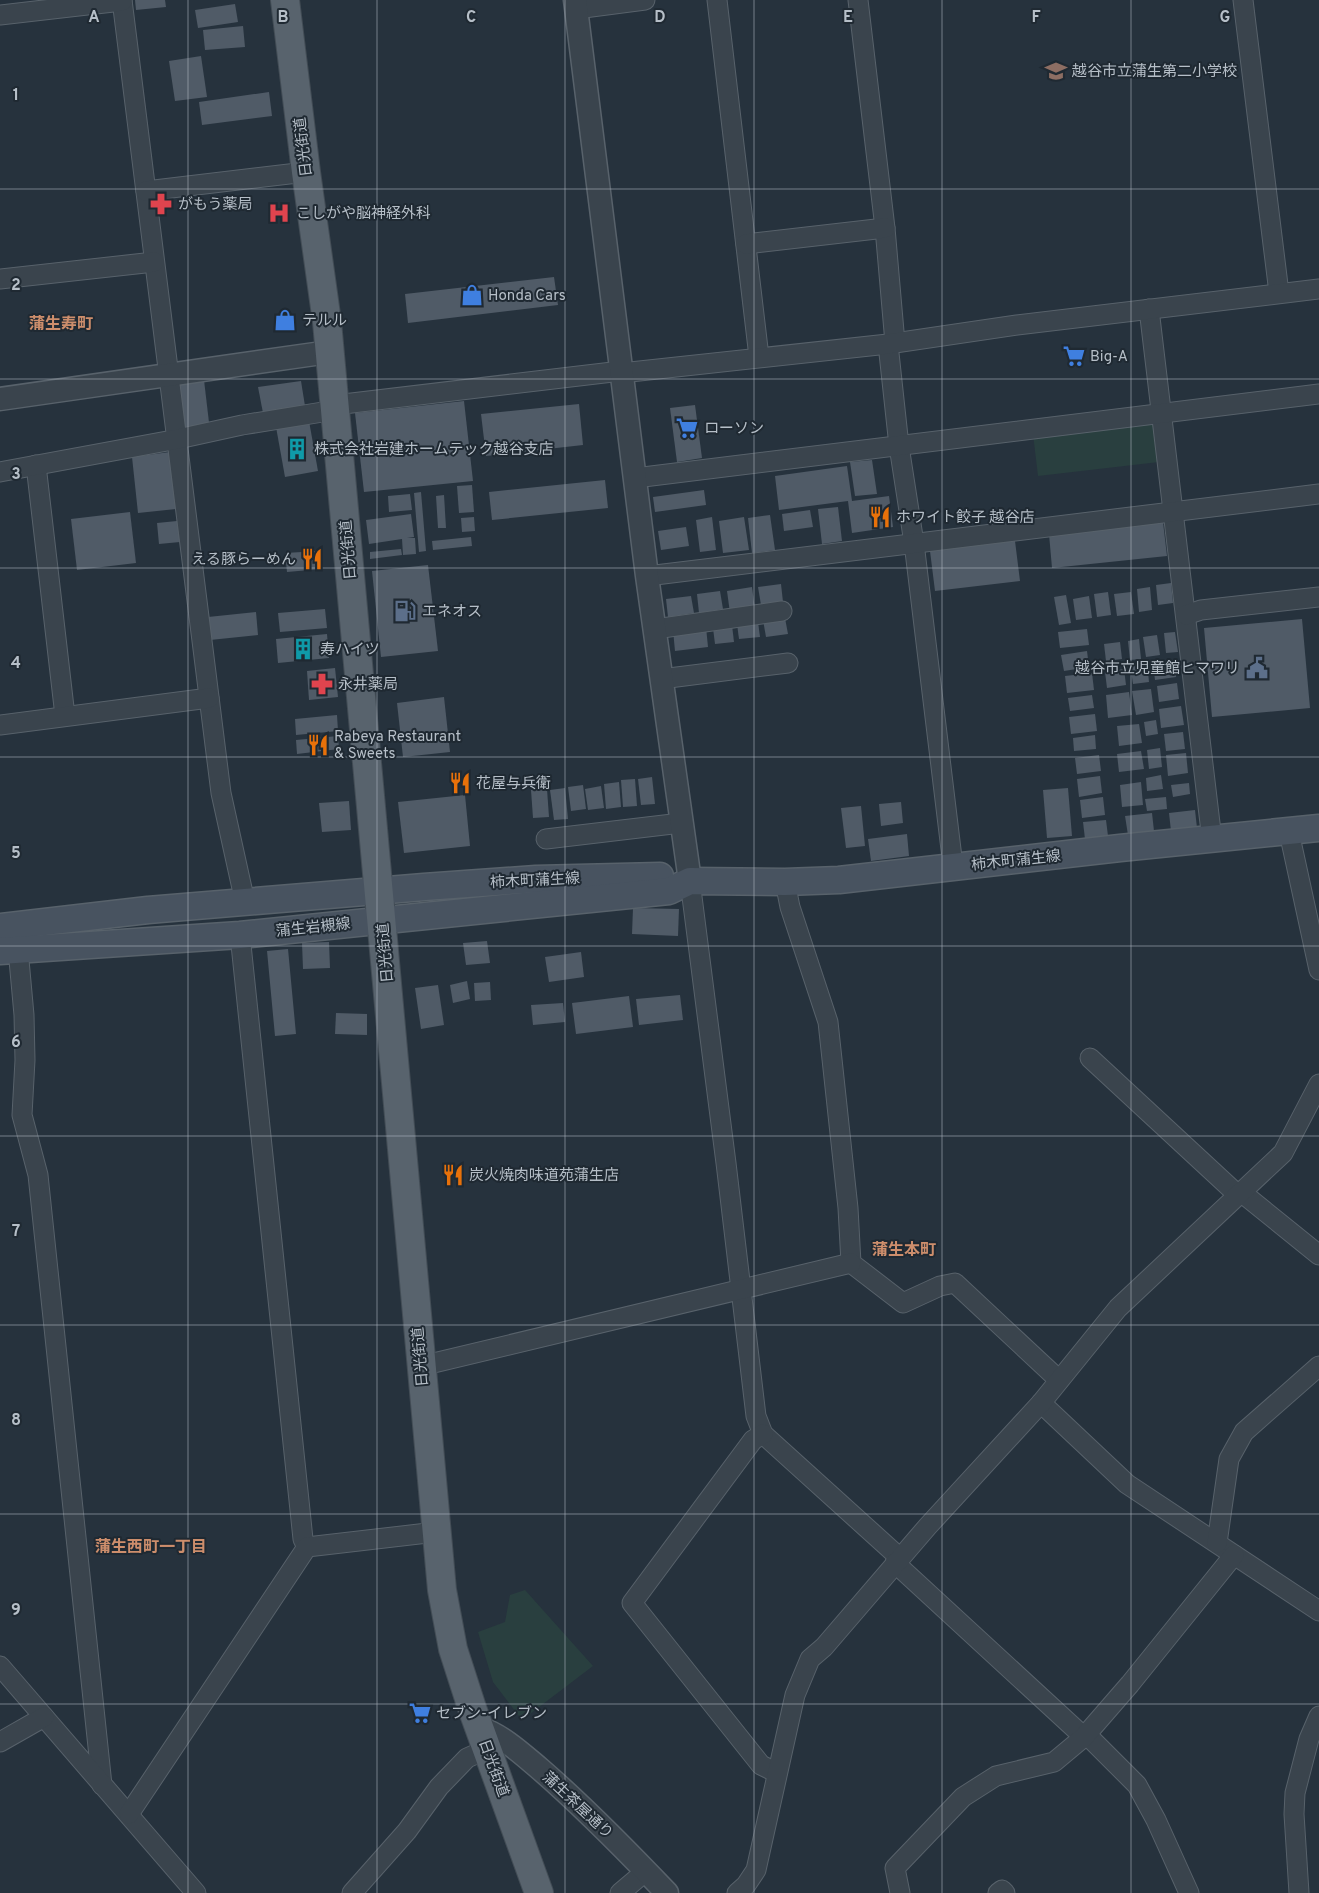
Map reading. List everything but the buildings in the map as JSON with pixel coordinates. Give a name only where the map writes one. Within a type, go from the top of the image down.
[{"type":"main road","name":"日光街道","points":[[286,0],[330,352],[436,1532],[446,1622],[483,1739],[539,1893]]},
{"type":"main road","name":"柿木町蒲生線","points":[[379,891],[536,879],[665,876],[701,881],[785,882],[839,880],[953,866],[1319,828]]},
{"type":"main road","name":"蒲生岩槻線","points":[[9,950],[240,935],[382,921],[669,891],[701,881]]},
{"type":"main road","name":"蒲生岩槻線","points":[[0,927],[148,910],[379,891]]},
{"type":"street","points":[[0,15],[122,0],[221,793],[245,902]]},
{"type":"street","points":[[645,0],[575,5],[647,576],[681,823],[701,881],[741,1289],[756,1416],[763,1434],[1137,1785],[1156,1820],[1189,1893]]},
{"type":"street","points":[[717,0],[759,357]]},
{"type":"street","points":[[858,0],[885,228],[899,446],[914,543],[953,866]]},
{"type":"street","points":[[1243,0],[1279,293]]},
{"type":"street","points":[[146,191],[306,172]]},
{"type":"street","points":[[746,244],[885,228]]},
{"type":"street","points":[[0,279],[154,262]]},
{"type":"street","points":[[0,472],[335,408],[621,372],[892,343],[1017,325],[1319,289]]},
{"type":"street","points":[[1148,309],[1174,512],[1212,840]]},
{"type":"street","points":[[0,399],[330,352]]},
{"type":"street","points":[[635,478],[1319,394]]},
{"type":"street","points":[[36,465],[65,716]]},
{"type":"street","points":[[647,576],[1319,494]]},
{"type":"street","points":[[1186,615],[1201,610],[1319,596]]},
{"type":"street","points":[[655,629],[782,611]]},
{"type":"street","points":[[662,679],[788,663]]},
{"type":"street","points":[[0,725],[209,698]]},
{"type":"street","points":[[546,839],[681,823]]},
{"type":"street","points":[[1289,832],[1319,970]]},
{"type":"street","points":[[785,882],[790,907],[828,1022],[852,1263],[903,1303],[940,1286],[955,1283],[1059,1380]]},
{"type":"street","points":[[240,935],[303,1539],[307,1547]]},
{"type":"street","points":[[9,950],[24,1015],[25,1060],[22,1115],[38,1174],[102,1785]]},
{"type":"street","points":[[1090,1058],[1239,1194],[1319,1255]]},
{"type":"street","points":[[737,1893],[746,1885],[756,1870],[795,1695],[810,1659],[824,1647],[898,1561],[1041,1403],[1123,1303],[1283,1153],[1319,1084]]},
{"type":"street","points":[[421,1366],[852,1263]]},
{"type":"street","points":[[1216,1543],[1229,1459],[1244,1432],[1319,1366]]},
{"type":"street","points":[[1041,1403],[1127,1484],[1319,1611]]},
{"type":"street","points":[[763,1434],[753,1440],[632,1603],[761,1765],[777,1774]]},
{"type":"street","points":[[129,1814],[307,1547],[436,1532]]},
{"type":"street","points":[[900,1893],[895,1868],[963,1797],[996,1776],[1054,1762],[1085,1736],[1130,1684],[1234,1555]]},
{"type":"street","points":[[0,1666],[196,1893]]},
{"type":"street","points":[[1298,1893],[1294,1814],[1295,1793],[1309,1739],[1319,1716]]},
{"type":"street","points":[[0,1742],[44,1718]]},
{"type":"street","name":"蒲生茶屋通り","points":[[483,1739],[501,1738],[557,1784],[600,1824],[667,1893]]},
{"type":"street","points":[[352,1893],[407,1831],[439,1787],[483,1739]]},
{"type":"street","points":[[620,1893],[646,1871]]},
{"type":"street","points":[[998,1893],[1002,1890],[1005,1893]]},
{"type":"green space","points":[[1154,423],[1159,462],[1038,476],[1033,434]]},
{"type":"green space","points":[[525,1590],[593,1666],[522,1720],[493,1682],[478,1632],[505,1622],[510,1595]]},
{"type":"place","name":"越谷市立蒲生第二小学校","points":[[1056,71]]},
{"type":"place","name":"がもう薬局","points":[[161,204]]},
{"type":"place","name":"こしがや脳神経外科","points":[[279,213]]},
{"type":"place","name":"Honda Cars","points":[[472,295]]},
{"type":"place","name":"テルル","points":[[285,320]]},
{"type":"place","name":"Big-A","points":[[1074,356]]},
{"type":"place","name":"ローソン","points":[[687,428]]},
{"type":"place","name":"株式会社岩建ホームテック越谷支店","points":[[297,449]]},
{"type":"place","name":"ホワイト餃子 越谷店","points":[[880,517]]},
{"type":"place","name":"える豚らーめん","points":[[312,559]]},
{"type":"place","name":"エネオス","points":[[405,611]]},
{"type":"place","name":"寿ハイツ","points":[[303,649]]},
{"type":"place","name":"越谷市立児童館ヒマワリ","points":[[1257,668]]},
{"type":"place","name":"永井薬局","points":[[322,684]]},
{"type":"place","name":"Rabeya Restaurant & Sweets","points":[[318,745]]},
{"type":"place","name":"花屋与兵衛","points":[[460,783]]},
{"type":"place","name":"炭火焼肉味道苑蒲生店","points":[[453,1175]]},
{"type":"place","name":"セブン-イレブン","points":[[420,1713]]},
{"type":"district","name":"蒲生寿町","points":[[61,323]]},
{"type":"district","name":"蒲生本町","points":[[904,1249]]},
{"type":"district","name":"蒲生西町一丁目","points":[[151,1546]]}]
